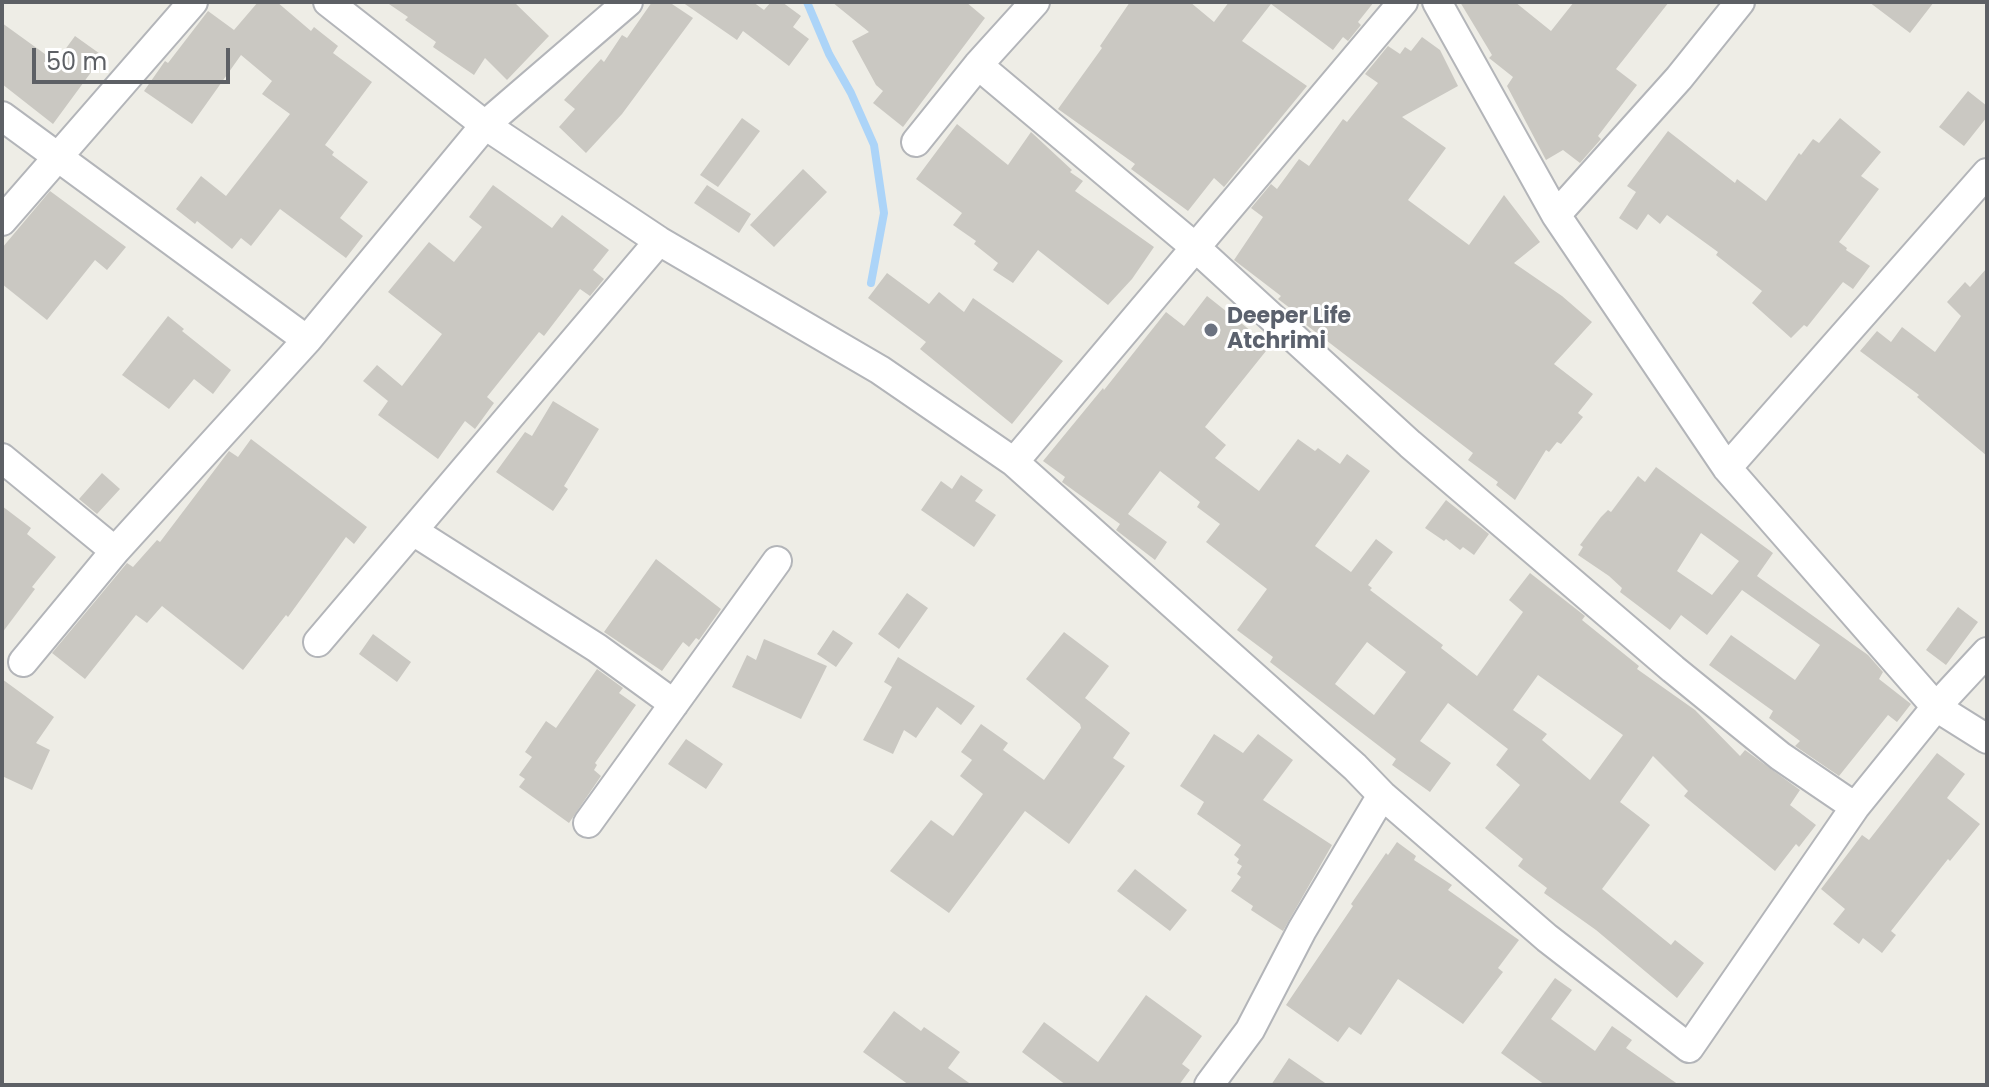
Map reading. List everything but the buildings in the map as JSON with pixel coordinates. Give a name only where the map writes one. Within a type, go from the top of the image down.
[{"type":"street","points":[[2,221],[193,2]]},
{"type":"street","points":[[328,2],[485,125],[659,241],[880,370],[1014,462],[1355,767],[1382,795],[1547,938],[1689,1048],[1855,807],[1936,707],[1987,652]]},
{"type":"street","points":[[23,662],[115,551],[307,340],[485,125],[628,2]]},
{"type":"street","points":[[916,142],[978,65],[1035,2]]},
{"type":"street","points":[[1014,462],[1403,2]]},
{"type":"street","points":[[1437,2],[1556,215],[1727,468],[1936,707],[1987,739]]},
{"type":"street","points":[[1556,215],[1679,78],[1740,2]]},
{"type":"street","points":[[978,65],[1196,248],[1410,444],[1684,678],[1780,756],[1855,807]]},
{"type":"street","points":[[2,116],[307,340]]},
{"type":"street","points":[[1727,468],[1987,173]]},
{"type":"street","points":[[318,642],[659,241]]},
{"type":"street","points":[[2,458],[115,551]]},
{"type":"street","points":[[413,531],[597,648],[674,704]]},
{"type":"street","points":[[588,823],[777,561]]},
{"type":"street","points":[[1209,1085],[1250,1030],[1302,930],[1382,795]]},
{"type":"waterway","points":[[807,2],[874,145],[884,213],[871,283]]},
{"type":"place","name":"Deeper Life Atchrimi","points":[[1211,330]]}]
